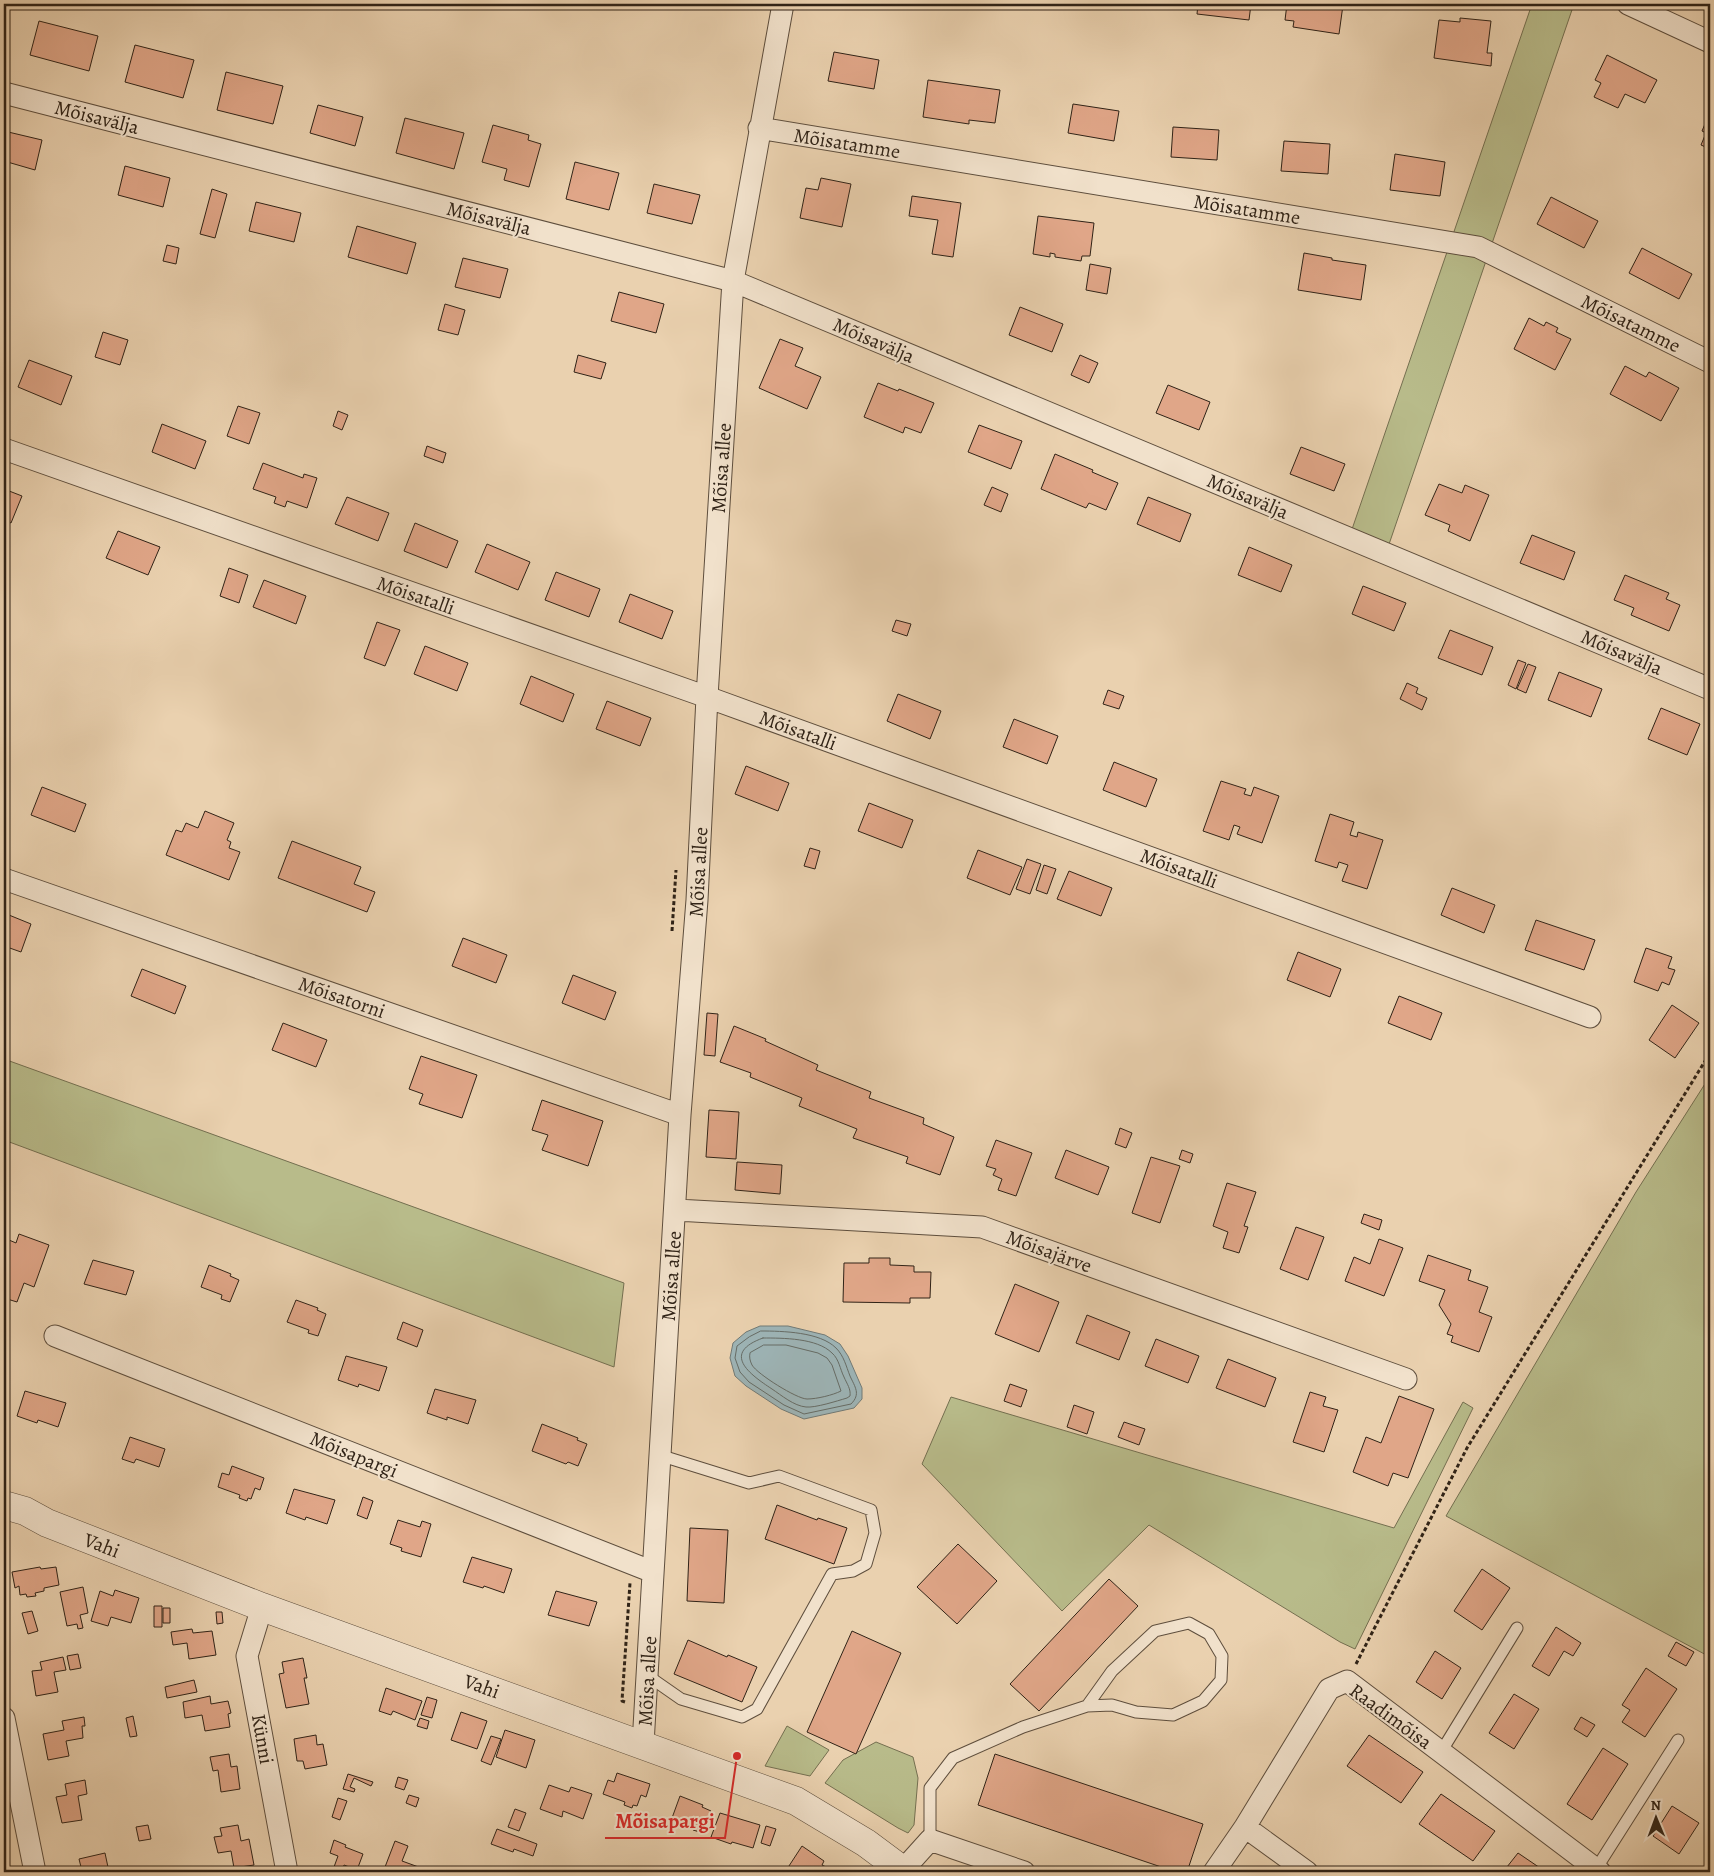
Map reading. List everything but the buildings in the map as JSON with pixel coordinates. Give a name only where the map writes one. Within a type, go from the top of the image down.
[{"type":"street","name":"Mõisa allee","points":[[643,1744],[659,1455],[676,1210],[680,1115],[697,900],[707,697],[733,280],[759,128],[783,4]]},
{"type":"street","points":[[1628,4],[1710,42]]},
{"type":"street","name":"Mõisavälja","points":[[4,93],[733,280],[1710,688]]},
{"type":"street","name":"Mõisatamme","points":[[759,128],[1478,246],[1710,362]]},
{"type":"street","name":"Mõisatalli","points":[[4,449],[707,697],[1590,1017]]},
{"type":"street","name":"Mõisatorni","points":[[4,879],[680,1115]]},
{"type":"street","name":"Mõisajärve","points":[[676,1210],[982,1227],[1406,1379]]},
{"type":"street","name":"Mõisapargi","points":[[55,1336],[653,1572]]},
{"type":"street","name":"Vahi","points":[[4,1505],[25,1511],[46,1523],[262,1607],[796,1801],[866,1843],[904,1871]]},
{"type":"street","name":"Vahi","points":[[4,1521],[46,1523]]},
{"type":"street","name":"Künni","points":[[262,1607],[248,1656],[288,1872]]},
{"type":"street","name":"Raadimõisa","points":[[1214,1872],[1245,1827],[1329,1689],[1347,1681],[1598,1870]]},
{"type":"street","points":[[4,1718],[35,1872]]},
{"type":"street","points":[[1245,1827],[1308,1872]]},
{"type":"street","points":[[904,1871],[930,1840],[1024,1872]]},
{"type":"lane","points":[[648,1676],[680,1699],[742,1717],[758,1709],[832,1574],[853,1570],[866,1564],[875,1533],[871,1510],[779,1476],[748,1483],[659,1455]]},
{"type":"lane","points":[[930,1840],[930,1788],[953,1758],[1023,1727],[1087,1706],[1112,1705],[1136,1712],[1173,1715],[1203,1702],[1221,1680],[1222,1656],[1209,1634],[1189,1623],[1155,1631],[1112,1671],[1087,1706]]},
{"type":"lane","points":[[1441,1752],[1516,1628]]},
{"type":"lane","points":[[1598,1870],[1678,1740]]},
{"type":"path","points":[[1347,1681],[1467,1448],[1710,1053]]},
{"type":"green space","points":[[1532,4],[1574,4],[1386,553],[1349,538]]},
{"type":"green space","points":[[4,1059],[624,1283],[614,1367],[4,1140]]},
{"type":"green space","points":[[1710,1076],[1710,1657],[1446,1516],[1636,1192]]},
{"type":"green space","points":[[951,1397],[1394,1528],[1463,1402],[1473,1408],[1355,1649],[1340,1642],[1149,1525],[1062,1611],[922,1464]]},
{"type":"green space","points":[[787,1726],[829,1750],[810,1776],[765,1766]]},
{"type":"green space","points":[[876,1742],[913,1757],[918,1778],[914,1825],[908,1833],[825,1783],[843,1760]]},
{"type":"water","points":[[760,1326],[788,1326],[825,1335],[840,1344],[848,1356],[862,1388],[862,1399],[854,1408],[804,1419],[781,1409],[746,1386],[735,1376],[730,1358],[733,1343],[746,1332]]},
{"type":"place","name":"Mõisapargi","points":[[737,1756]]}]
